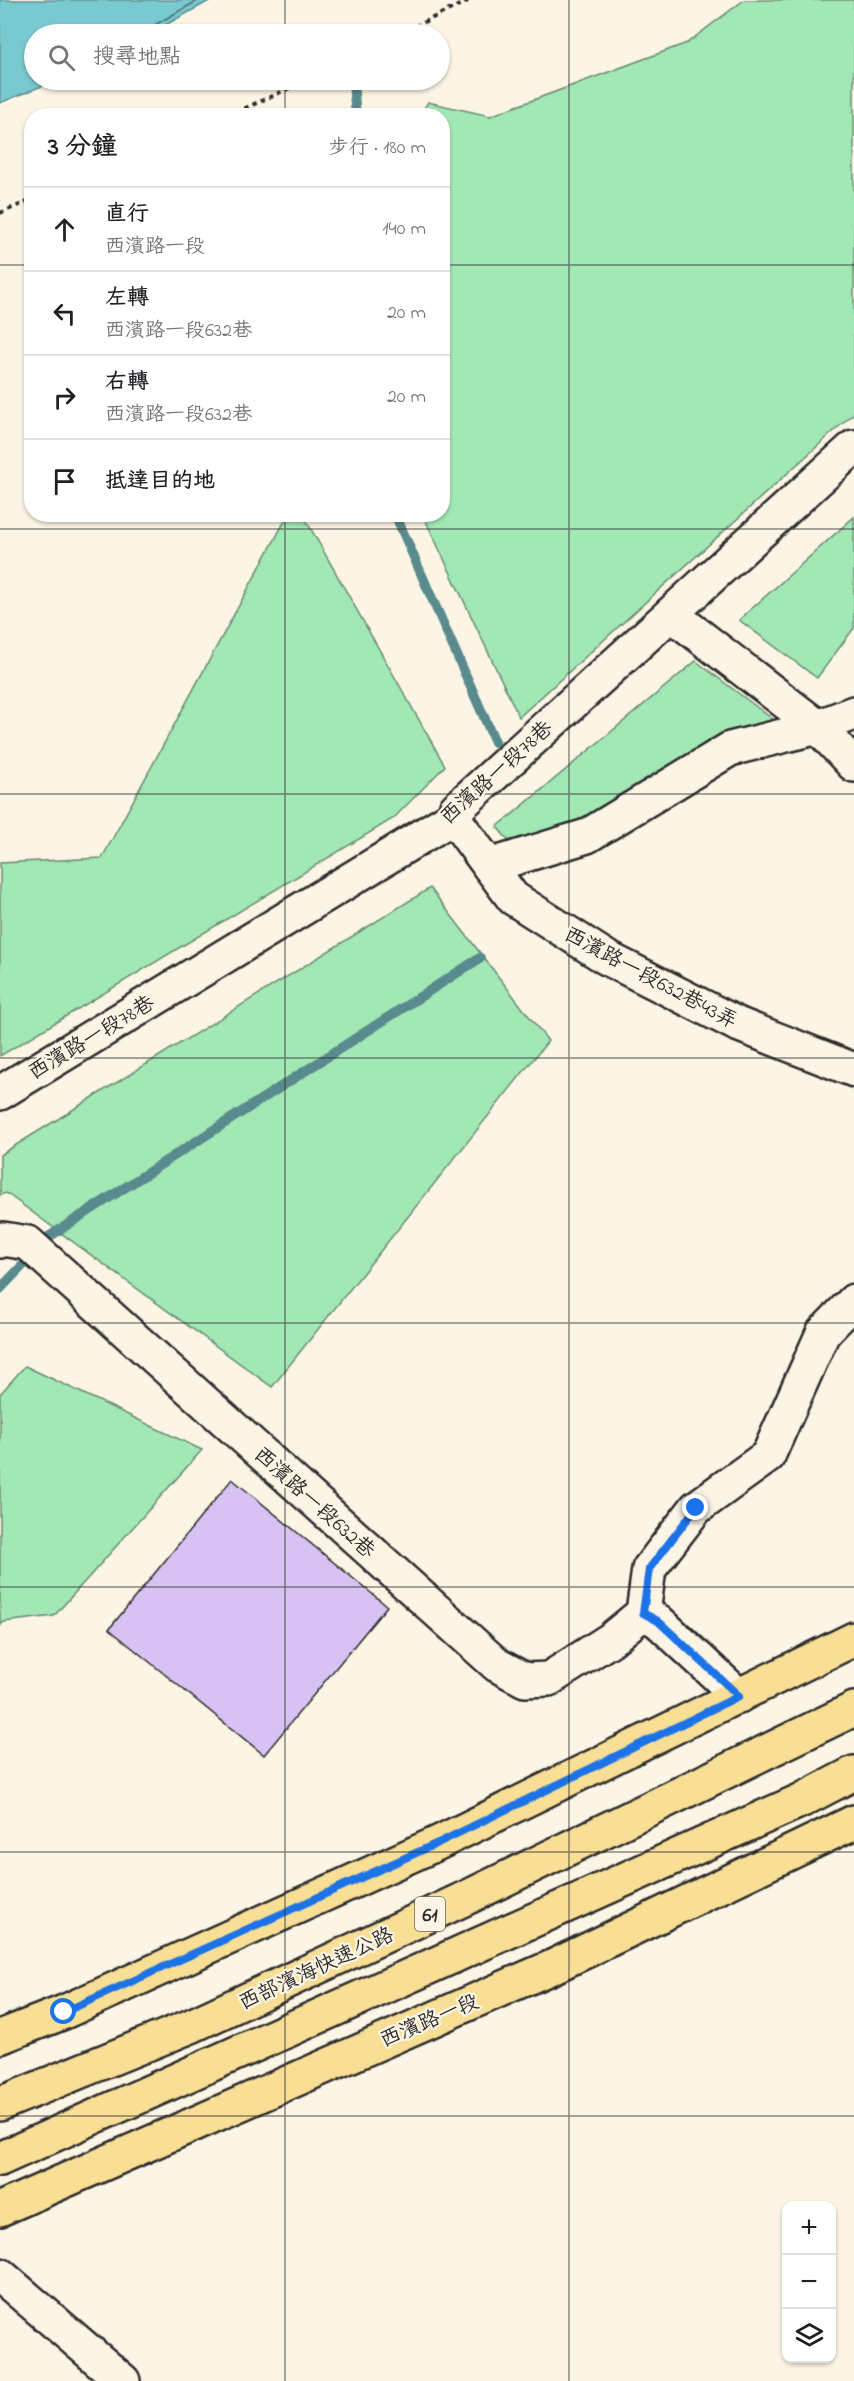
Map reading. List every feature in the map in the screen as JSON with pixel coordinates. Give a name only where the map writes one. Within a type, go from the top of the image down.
[{"type":"main road","points":[[0,2037],[64,2012],[438,1843],[854,1640]]},
{"type":"main road","name":"西部濱海快速公路","points":[[0,2104],[191,2026],[470,1896],[854,1709]]},
{"type":"main road","name":"西部濱海快速公路","points":[[0,2159],[802,1800],[854,1773]]},
{"type":"main road","name":"西濱路一段","points":[[0,2209],[552,1967],[854,1822]]},
{"type":"street","name":"西濱路一段78巷","points":[[0,1093],[453,817],[456,809],[854,447]]},
{"type":"street","points":[[671,614],[818,727],[854,765]]},
{"type":"street","points":[[489,866],[587,836],[730,749],[818,727],[854,712]]},
{"type":"street","name":"西濱路一段632巷43弄","points":[[453,817],[513,898],[607,958],[737,1024],[854,1070]]},
{"type":"street","name":"西濱路一段632巷","points":[[0,1241],[3,1239],[28,1243],[497,1665],[525,1680],[549,1679],[610,1640],[643,1613]]},
{"type":"street","points":[[739,1696],[658,1621],[643,1613],[649,1569],[696,1508],[768,1456],[823,1333],[854,1301]]},
{"type":"street","points":[[0,2275],[91,2371],[123,2381]]},
{"type":"path","points":[[420,24],[470,0]]},
{"type":"path","points":[[246,108],[285,90]]},
{"type":"path","points":[[0,213],[24,203]]},
{"type":"green space","points":[[744,0],[854,0],[854,413],[519,717],[426,522],[450,522],[450,108],[424,108],[428,102],[490,116],[687,43]]},
{"type":"green space","points":[[854,517],[854,628],[817,678],[739,620]]},
{"type":"green space","points":[[284,522],[307,522],[445,766],[394,818],[0,1056],[0,863],[102,858]]},
{"type":"green space","points":[[696,661],[779,724],[725,735],[566,829],[513,846],[497,827]]},
{"type":"green space","points":[[430,888],[548,1041],[272,1387],[6,1193],[0,1195],[0,1155]]},
{"type":"green space","points":[[25,1366],[202,1450],[54,1616],[4,1622],[0,1626],[0,1394]]},
{"type":"water","points":[[0,0],[211,0],[167,24],[24,24],[24,90],[32,90],[0,103]]},
{"type":"building","points":[[232,1479],[387,1606],[264,1755],[109,1629]]},
{"type":"waterway","points":[[354,90],[355,108]]},
{"type":"waterway","points":[[399,522],[495,742]]},
{"type":"waterway","points":[[47,1238],[480,958]]},
{"type":"waterway","points":[[0,1289],[27,1261]]},
{"type":"route","points":[[64,2012],[438,1843],[739,1696],[658,1621],[643,1613],[649,1569],[696,1508]]}]
